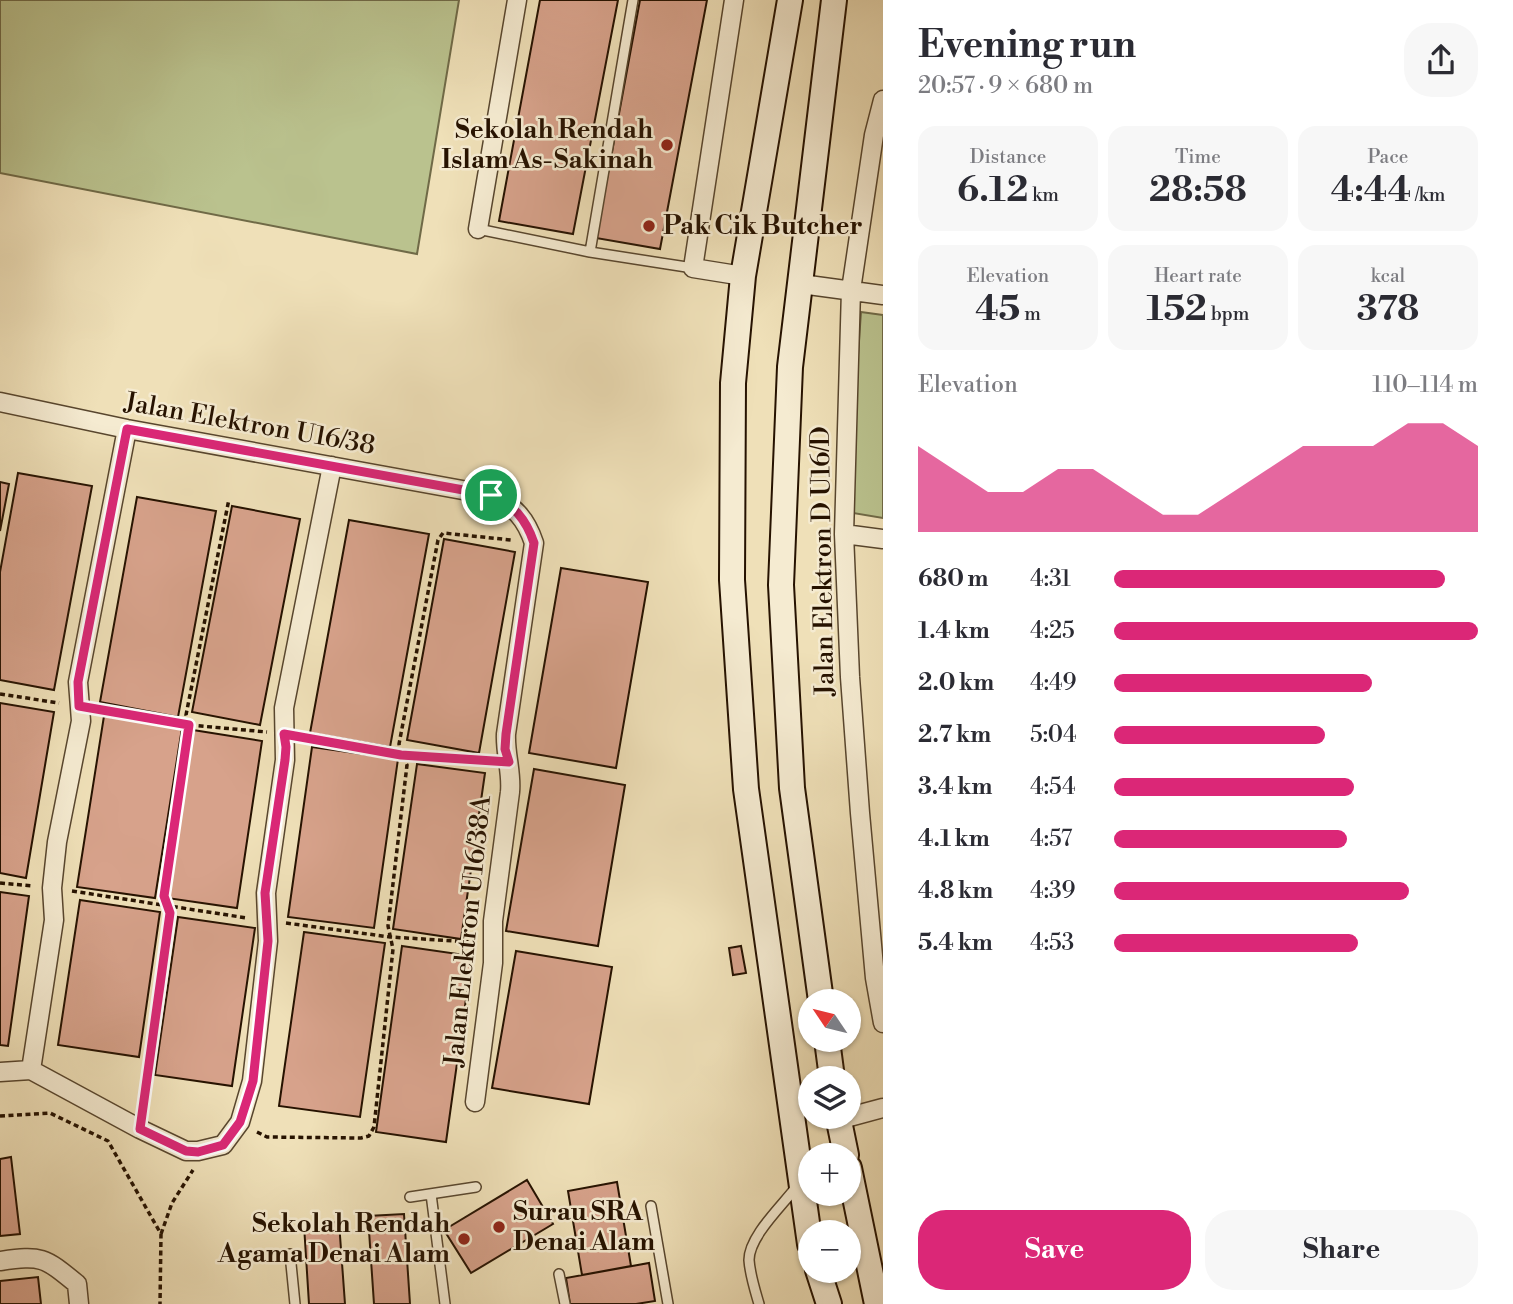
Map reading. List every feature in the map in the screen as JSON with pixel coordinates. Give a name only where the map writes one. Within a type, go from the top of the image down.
[{"type":"main road","points":[[790,0],[743,276],[733,383],[732,580],[746,789],[798,1161]]},
{"type":"main road","points":[[819,989],[792,788],[781,585],[790,367],[834,0]]},
{"type":"main road","points":[[857,1206],[877,1304]]},
{"type":"main road","points":[[822,1283],[829,1304]]},
{"type":"street","points":[[478,229],[517,0]]},
{"type":"street","points":[[734,0],[693,268],[743,276]]},
{"type":"street","name":"Jalan Elektron D U16/D","points":[[883,100],[851,290],[844,534],[850,677],[860,813],[875,978],[883,1023]]},
{"type":"street","points":[[802,284],[883,295]]},
{"type":"street","name":"Jalan Elektron U16/38","points":[[0,402],[127,429],[491,495],[521,515],[534,543]]},
{"type":"street","points":[[31,1070],[54,920],[52,888],[57,842],[80,721],[78,682],[127,429]]},
{"type":"street","points":[[0,1072],[31,1070],[186,1151],[198,1152],[223,1145],[240,1122],[253,1081],[266,966],[268,941],[265,893],[285,760],[284,708],[332,466]]},
{"type":"street","points":[[844,534],[883,539]]},
{"type":"street","name":"Jalan Elektron U16/38A","points":[[475,1102],[493,963],[493,921],[510,792],[506,734],[534,543]]},
{"type":"street","points":[[861,1113],[883,1108]]},
{"type":"street","points":[[0,1261],[32,1257],[53,1264],[77,1284],[79,1304]]},
{"type":"lane","points":[[590,253],[633,0]]},
{"type":"lane","points":[[478,229],[590,253],[693,268]]},
{"type":"lane","points":[[759,1304],[750,1273],[749,1257],[752,1247],[756,1238],[798,1186]]},
{"type":"lane","points":[[410,1197],[477,1187]]},
{"type":"lane","points":[[431,1194],[444,1304]]},
{"type":"lane","points":[[651,1206],[668,1304]]},
{"type":"lane","points":[[290,1254],[295,1304]]},
{"type":"lane","points":[[559,1274],[563,1304]]},
{"type":"path","points":[[140,1129],[170,913],[164,896],[189,725],[186,715],[229,499]]},
{"type":"path","points":[[240,1122],[267,1138],[361,1138],[369,1136],[374,1127],[393,948],[388,926],[407,765],[401,755],[400,744],[440,534],[534,543]]},
{"type":"path","points":[[0,694],[189,725],[284,734],[401,755],[509,762]]},
{"type":"path","points":[[0,1116],[50,1113],[108,1141],[161,1234]]},
{"type":"path","points":[[160,1304],[161,1234],[172,1203],[191,1172],[223,1145]]},
{"type":"green space","points":[[0,0],[459,0],[417,254],[0,173]]},
{"type":"green space","points":[[861,312],[883,315],[883,518],[847,512]]},
{"type":"building","points":[[540,0],[618,0],[573,234],[499,221]]},
{"type":"building","points":[[640,0],[707,0],[660,249],[596,238]]},
{"type":"building","points":[[18,473],[92,486],[54,690],[0,680],[0,572]]},
{"type":"building","points":[[0,482],[9,484],[0,531]]},
{"type":"building","points":[[137,497],[216,511],[178,717],[100,702]]},
{"type":"building","points":[[232,506],[300,519],[260,725],[192,712]]},
{"type":"building","points":[[349,520],[429,534],[390,747],[310,733]]},
{"type":"building","points":[[444,539],[515,552],[479,753],[407,740]]},
{"type":"building","points":[[561,568],[648,582],[616,768],[529,753]]},
{"type":"building","points":[[0,703],[54,712],[26,878],[0,873]]},
{"type":"building","points":[[104,716],[182,728],[155,898],[77,887]]},
{"type":"building","points":[[193,730],[262,741],[237,908],[167,898]]},
{"type":"building","points":[[312,747],[398,759],[374,928],[288,917]]},
{"type":"building","points":[[417,764],[485,773],[461,939],[393,929]]},
{"type":"building","points":[[534,769],[625,785],[598,946],[506,931]]},
{"type":"building","points":[[0,892],[29,896],[8,1046],[0,1045]]},
{"type":"building","points":[[80,900],[160,912],[139,1057],[58,1045]]},
{"type":"building","points":[[178,917],[255,928],[232,1086],[155,1075]]},
{"type":"building","points":[[304,932],[385,943],[360,1117],[279,1106]]},
{"type":"building","points":[[402,946],[472,956],[446,1142],[376,1132]]},
{"type":"building","points":[[741,946],[746,973],[733,975],[729,948]]},
{"type":"building","points":[[516,951],[612,967],[589,1104],[492,1088]]},
{"type":"building","points":[[11,1157],[20,1234],[0,1236],[0,1159]]},
{"type":"building","name":"Surau SRA Denai Alam","points":[[527,1180],[553,1224],[471,1273],[444,1230]]},
{"type":"building","points":[[617,1182],[631,1266],[582,1275],[568,1191]]},
{"type":"building","points":[[404,1214],[410,1304],[374,1304],[368,1216]]},
{"type":"building","points":[[339,1222],[345,1304],[309,1304],[304,1225]]},
{"type":"building","points":[[649,1263],[655,1301],[636,1304],[570,1304],[566,1278]]},
{"type":"building","points":[[38,1277],[41,1304],[0,1304],[0,1281]]},
{"type":"place","name":"Sekolah Rendah Islam As-Sakinah","points":[[667,145]]},
{"type":"place","name":"Pak Cik Butcher","points":[[649,226]]},
{"type":"place","name":"Surau SRA Denai Alam","points":[[499,1227]]},
{"type":"place","name":"Sekolah Rendah Agama Denai Alam","points":[[464,1239]]},
{"type":"route","points":[[127,429],[491,495],[521,515],[534,543],[506,734],[505,749],[509,762],[401,755],[284,734],[285,760],[265,893],[268,941],[253,1081],[240,1122],[223,1145],[198,1152],[186,1151],[166,1143],[140,1129],[170,913],[164,896],[189,725],[79,706],[78,682],[127,429]]}]
